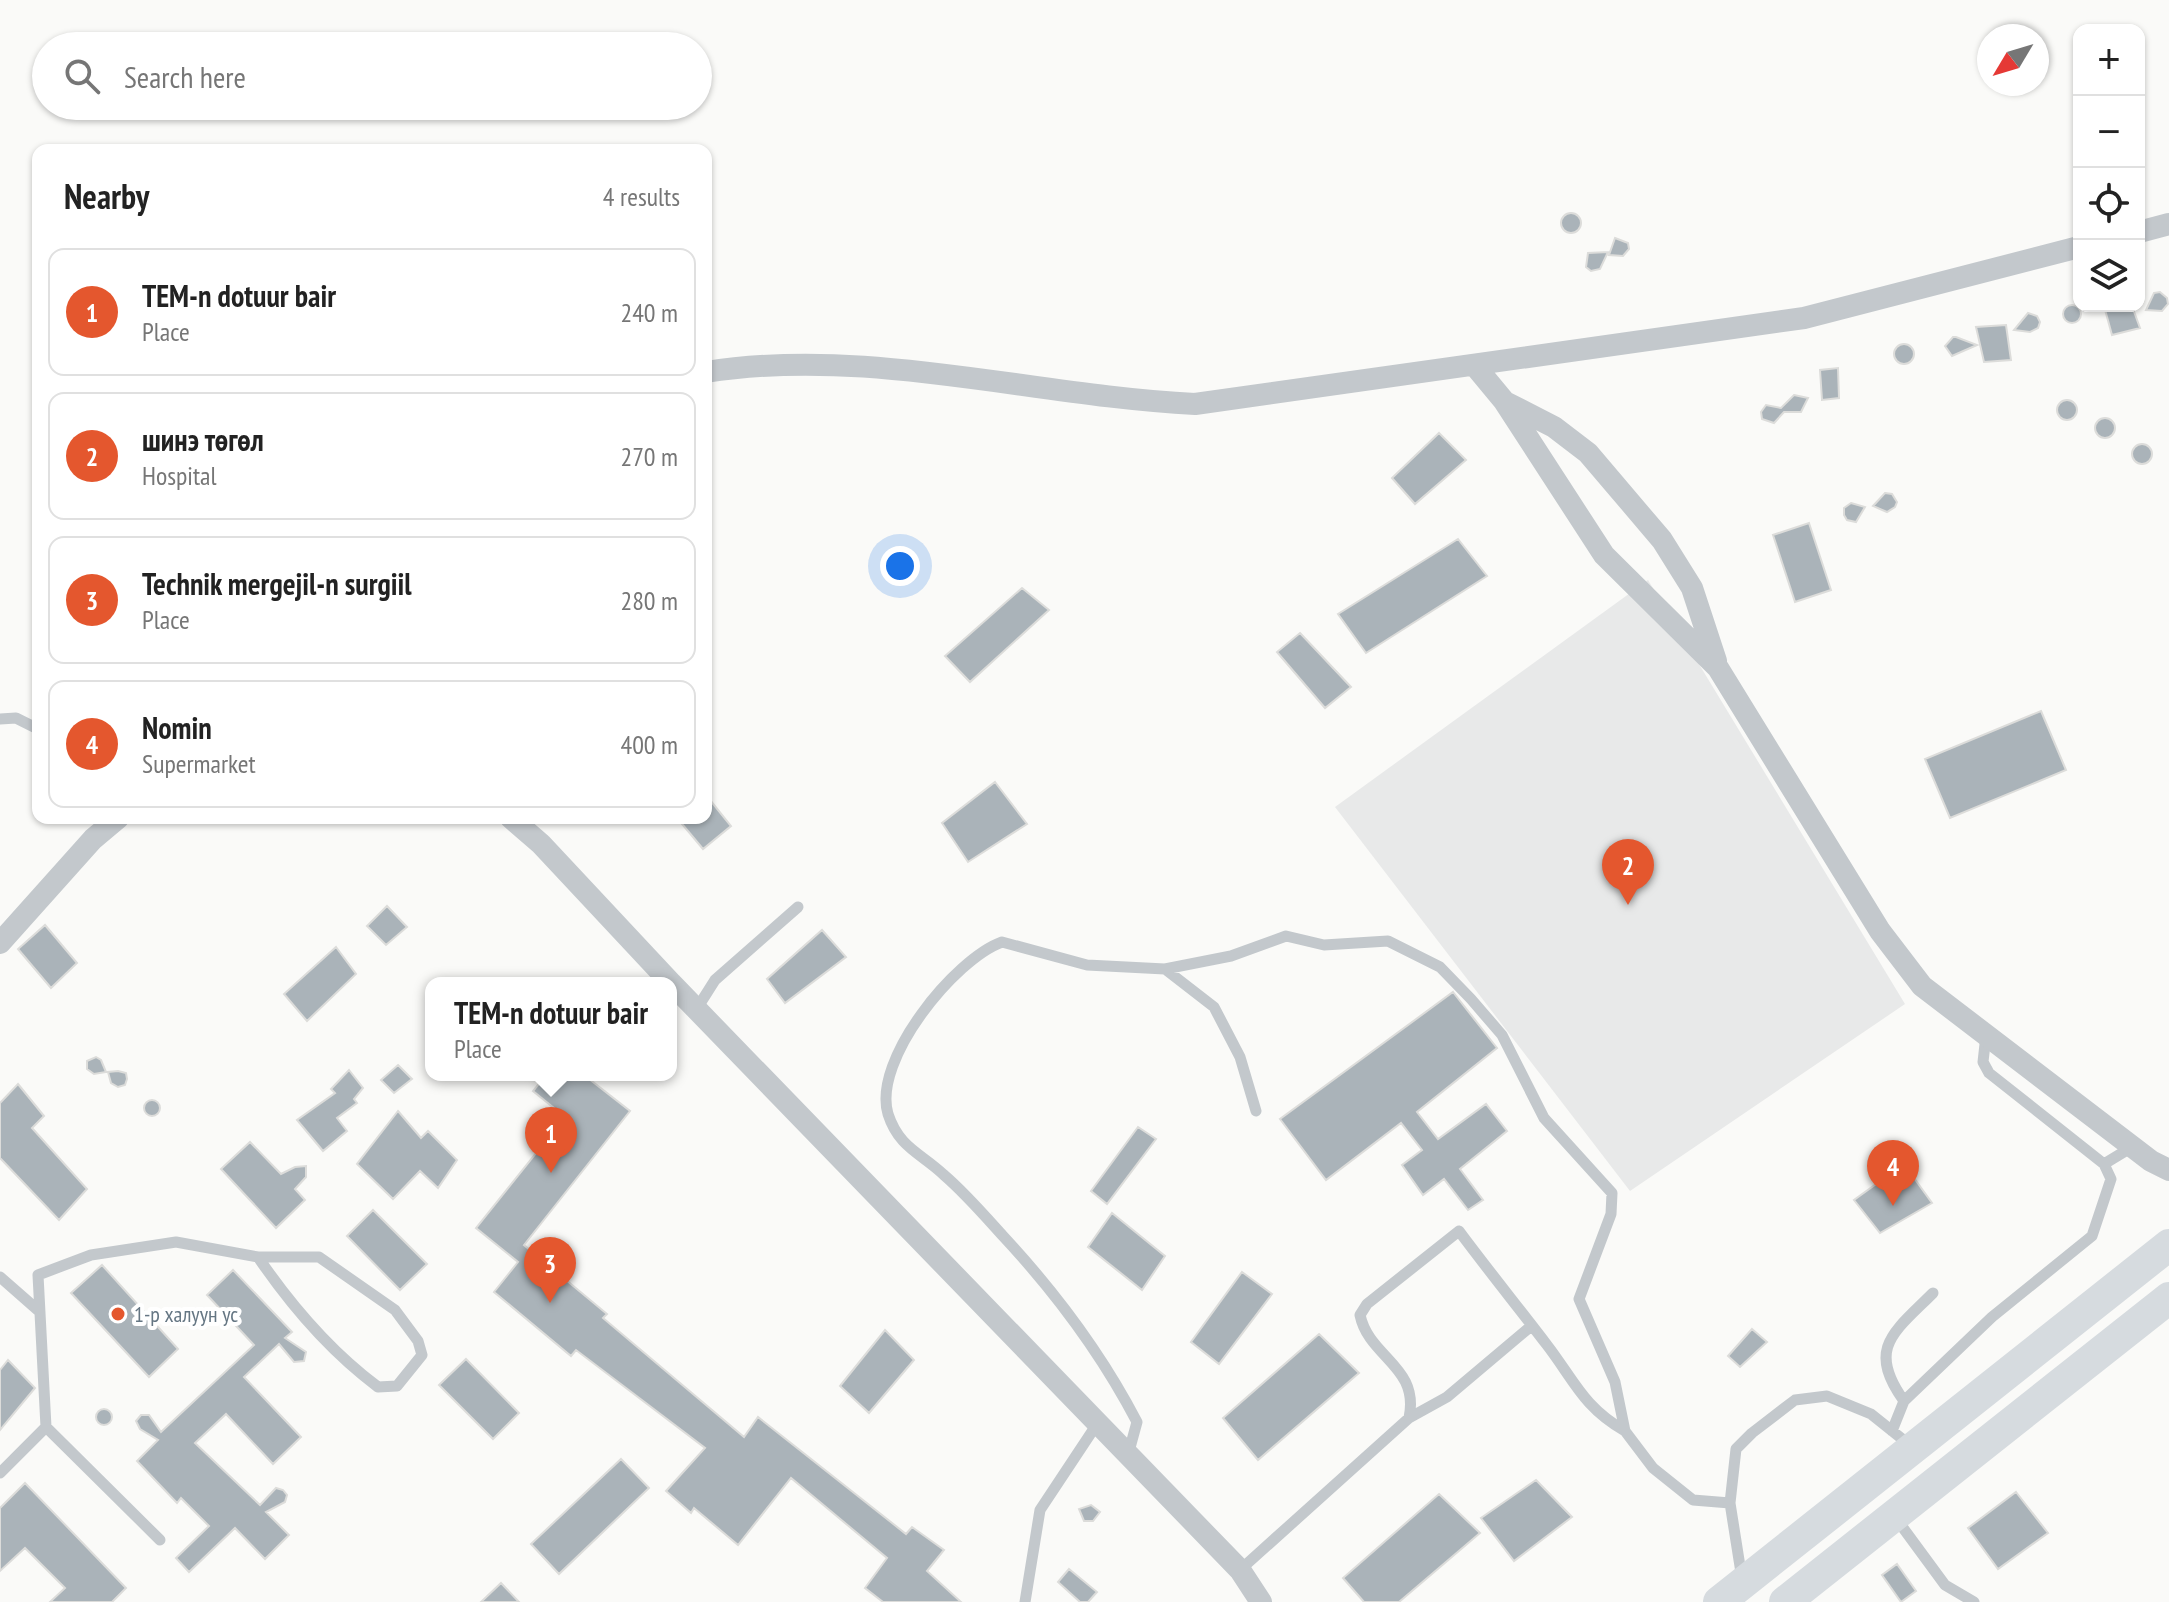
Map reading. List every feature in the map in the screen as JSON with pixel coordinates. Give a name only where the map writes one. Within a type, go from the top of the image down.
[{"type":"main road","points":[[1731,1592],[1869,1482],[1902,1439],[2169,1245]]},
{"type":"main road","points":[[1785,1602],[1893,1513],[2169,1298]]},
{"type":"main road","points":[[1869,1482],[1893,1513]]},
{"type":"street","points":[[2145,230],[2169,224]]},
{"type":"street","points":[[712,371],[761,363],[927,372],[1126,401],[1195,404],[1804,318],[2073,249]]},
{"type":"street","points":[[1475,366],[1504,401],[1604,555],[1718,668],[1880,931],[1922,986],[2132,1147],[2169,1170]]},
{"type":"street","points":[[1504,401],[1554,427],[1588,453],[1662,540],[1692,588],[1718,668]]},
{"type":"street","points":[[0,943],[93,839],[111,824]]},
{"type":"street","points":[[518,824],[541,844],[665,977]]},
{"type":"street","points":[[677,989],[1240,1570],[1261,1602]]},
{"type":"lane","points":[[0,719],[16,718],[32,726]]},
{"type":"lane","points":[[696,1010],[715,980],[798,907]]},
{"type":"lane","points":[[1128,1455],[1137,1422],[1082,1328],[953,1184],[905,1147],[887,1112],[891,1066],[916,1021],[971,958],[1002,942],[1087,965],[1165,969],[1231,956],[1286,936],[1324,945],[1388,941],[1440,967],[1502,1035],[1544,1118],[1569,1150],[1612,1193],[1608,1226],[1579,1299],[1612,1371],[1625,1431]]},
{"type":"lane","points":[[1165,969],[1214,1007],[1240,1057],[1256,1111]]},
{"type":"lane","points":[[1904,1401],[1992,1317],[2092,1236],[2111,1179],[2104,1164],[1989,1073],[1983,1062],[1986,1035]]},
{"type":"lane","points":[[2104,1164],[2132,1147]]},
{"type":"lane","points":[[1409,1418],[1413,1400],[1409,1384],[1363,1329],[1360,1315],[1367,1304],[1459,1231],[1546,1344],[1580,1396],[1600,1417],[1625,1431],[1653,1468],[1693,1500],[1730,1503]]},
{"type":"lane","points":[[160,1540],[46,1427],[38,1275],[91,1255],[176,1242],[258,1257],[319,1257],[395,1310],[418,1341],[422,1355],[397,1386],[378,1387],[341,1360],[284,1295],[258,1257]]},
{"type":"lane","points":[[0,1277],[40,1312]]},
{"type":"lane","points":[[1902,1439],[1904,1401],[1888,1379],[1884,1354],[1898,1328],[1933,1293]]},
{"type":"lane","points":[[1240,1570],[1409,1418],[1447,1397],[1530,1327]]},
{"type":"lane","points":[[1731,1592],[1730,1503],[1736,1449],[1795,1400],[1827,1396],[1871,1414],[1902,1439]]},
{"type":"lane","points":[[1025,1602],[1040,1510],[1097,1424]]},
{"type":"lane","points":[[0,1473],[46,1427]]},
{"type":"lane","points":[[1893,1513],[1945,1585],[1974,1602]]},
{"type":"shaded area","points":[[1648,580],[1905,1004],[1630,1191],[1335,807]]},
{"type":"building","points":[[1571,213],[1578,216],[1581,223],[1578,230],[1571,233],[1564,230],[1561,223],[1564,216]]},
{"type":"building","points":[[1615,238],[1628,243],[1629,249],[1623,256],[1609,255]]},
{"type":"building","points":[[1608,252],[1600,269],[1591,271],[1586,267],[1588,253]]},
{"type":"building","points":[[2160,292],[2167,298],[2168,304],[2162,311],[2146,310],[2154,293]]},
{"type":"building","points":[[2072,305],[2073,312],[2080,312],[2078,320],[2072,323],[2063,314]]},
{"type":"building","points":[[2106,312],[2134,312],[2140,328],[2112,335]]},
{"type":"building","points":[[2028,313],[2037,316],[2040,322],[2038,328],[2030,332],[2014,330]]},
{"type":"building","points":[[2006,325],[2011,360],[1984,362],[1976,327]]},
{"type":"building","points":[[1953,337],[1977,345],[1952,356],[1945,346]]},
{"type":"building","points":[[1904,344],[1911,347],[1914,354],[1911,361],[1904,364],[1897,361],[1894,354],[1897,347]]},
{"type":"building","points":[[1838,368],[1839,398],[1822,400],[1820,370]]},
{"type":"building","points":[[1794,395],[1808,398],[1801,412],[1784,412],[1774,423],[1762,419],[1761,412],[1766,405],[1781,408]]},
{"type":"building","points":[[2067,400],[2074,403],[2077,410],[2074,417],[2067,420],[2060,417],[2057,410],[2060,403]]},
{"type":"building","points":[[2105,418],[2112,421],[2115,428],[2112,435],[2105,438],[2098,435],[2095,428],[2098,421]]},
{"type":"building","points":[[1439,433],[1466,460],[1415,504],[1392,478]]},
{"type":"building","points":[[2142,444],[2149,447],[2152,454],[2149,461],[2142,464],[2135,461],[2132,454],[2135,447]]},
{"type":"building","points":[[1885,493],[1892,494],[1897,502],[1887,512],[1873,506]]},
{"type":"building","points":[[1851,503],[1865,507],[1856,522],[1847,520],[1844,515],[1844,508]]},
{"type":"building","points":[[1809,523],[1831,590],[1795,602],[1773,535]]},
{"type":"building","points":[[1458,539],[1487,576],[1366,653],[1338,614]]},
{"type":"building","points":[[1022,588],[1049,610],[970,682],[945,656]]},
{"type":"building","points":[[1300,633],[1351,687],[1325,708],[1277,652]]},
{"type":"building","points":[[2041,711],[2066,770],[1950,818],[1925,759]]},
{"type":"building","points":[[995,782],[1027,824],[968,862],[942,823]]},
{"type":"building","points":[[712,802],[731,826],[703,849],[682,824],[712,824]]},
{"type":"building","points":[[387,906],[407,927],[386,945],[367,926]]},
{"type":"building","points":[[45,925],[77,963],[51,988],[18,949]]},
{"type":"building","points":[[822,930],[846,957],[785,1003],[767,979]]},
{"type":"building","points":[[336,947],[356,974],[307,1021],[284,994]]},
{"type":"building","points":[[1453,992],[1497,1048],[1417,1112],[1438,1139],[1486,1104],[1507,1131],[1460,1169],[1483,1200],[1468,1210],[1444,1179],[1423,1195],[1402,1165],[1422,1150],[1401,1123],[1326,1180],[1280,1119]]},
{"type":"building","points":[[96,1057],[101,1060],[106,1072],[94,1074],[87,1069],[87,1061]]},
{"type":"building","points":[[398,1065],[412,1079],[394,1093],[381,1080]]},
{"type":"building","points":[[349,1070],[363,1088],[354,1099],[357,1103],[337,1118],[347,1131],[323,1151],[297,1120],[335,1093],[331,1089]]},
{"type":"building","points":[[108,1072],[126,1073],[127,1079],[125,1085],[118,1087],[111,1083]]},
{"type":"building","points":[[541,1081],[592,1081],[630,1111],[524,1245],[607,1314],[603,1318],[744,1437],[758,1417],[906,1534],[912,1527],[944,1550],[927,1571],[961,1602],[883,1602],[865,1588],[887,1558],[791,1478],[738,1545],[694,1508],[691,1513],[666,1491],[705,1448],[576,1350],[571,1356],[494,1292],[518,1262],[476,1228],[565,1117],[533,1091]]},
{"type":"building","points":[[18,1084],[44,1116],[32,1128],[87,1189],[59,1220],[0,1158],[0,1103]]},
{"type":"building","points":[[149,1100],[155,1100],[160,1108],[158,1114],[149,1116],[144,1111],[144,1105]]},
{"type":"building","points":[[398,1111],[421,1138],[428,1131],[457,1160],[438,1188],[420,1171],[393,1199],[357,1164]]},
{"type":"building","points":[[1138,1127],[1156,1139],[1107,1204],[1091,1191]]},
{"type":"building","points":[[250,1142],[281,1174],[295,1167],[306,1166],[306,1177],[295,1189],[305,1200],[276,1228],[221,1169]]},
{"type":"building","points":[[1904,1164],[1932,1203],[1880,1233],[1854,1200]]},
{"type":"building","points":[[373,1210],[427,1264],[400,1290],[347,1236]]},
{"type":"building","points":[[1112,1213],[1165,1256],[1142,1290],[1088,1247]]},
{"type":"building","name":"1-р халуун ус","points":[[102,1265],[178,1349],[149,1377],[71,1293]]},
{"type":"building","points":[[233,1270],[292,1332],[285,1338],[306,1352],[304,1361],[294,1362],[279,1344],[244,1377],[301,1437],[273,1464],[226,1414],[195,1443],[260,1505],[276,1488],[283,1490],[287,1495],[285,1502],[266,1512],[289,1535],[265,1559],[235,1528],[189,1572],[176,1558],[209,1526],[181,1498],[177,1503],[137,1461],[158,1440],[140,1429],[136,1421],[141,1415],[149,1415],[161,1432],[254,1345],[207,1295]]},
{"type":"building","points":[[1242,1272],[1272,1294],[1219,1364],[1191,1342]]},
{"type":"building","points":[[1752,1329],[1767,1342],[1740,1367],[1728,1356]]},
{"type":"building","points":[[885,1330],[914,1360],[869,1413],[840,1386]]},
{"type":"building","points":[[1319,1334],[1359,1373],[1258,1460],[1223,1418]]},
{"type":"building","points":[[466,1359],[519,1413],[493,1439],[439,1385]]},
{"type":"building","points":[[8,1360],[35,1388],[0,1430],[0,1370]]},
{"type":"building","points":[[101,1409],[107,1409],[112,1417],[110,1423],[101,1425],[96,1420],[96,1414]]},
{"type":"building","points":[[621,1459],[649,1488],[559,1574],[531,1544]]},
{"type":"building","points":[[1536,1480],[1572,1517],[1514,1561],[1481,1518]]},
{"type":"building","points":[[25,1483],[126,1588],[112,1602],[50,1602],[65,1588],[25,1548],[0,1571],[0,1508]]},
{"type":"building","points":[[2016,1492],[2048,1533],[1998,1569],[1968,1528]]},
{"type":"building","points":[[1439,1494],[1480,1533],[1399,1602],[1364,1602],[1343,1578]]},
{"type":"building","points":[[1091,1505],[1100,1512],[1093,1521],[1084,1521],[1079,1509]]},
{"type":"building","points":[[1897,1564],[1916,1591],[1901,1602],[1882,1575]]},
{"type":"building","points":[[1069,1569],[1097,1592],[1088,1602],[1080,1602],[1058,1582]]},
{"type":"building","points":[[501,1583],[519,1602],[481,1602]]},
{"type":"place","name":"шинэ төгөл","points":[[1628,905]]},
{"type":"place","name":"TEM-n dotuur bair","points":[[551,1173]]},
{"type":"place","name":"Nomin","points":[[1893,1206]]},
{"type":"place","name":"Technik mergejil-n surgiil","points":[[550,1303]]},
{"type":"place","name":"1-р халуун ус","points":[[118,1314]]}]
